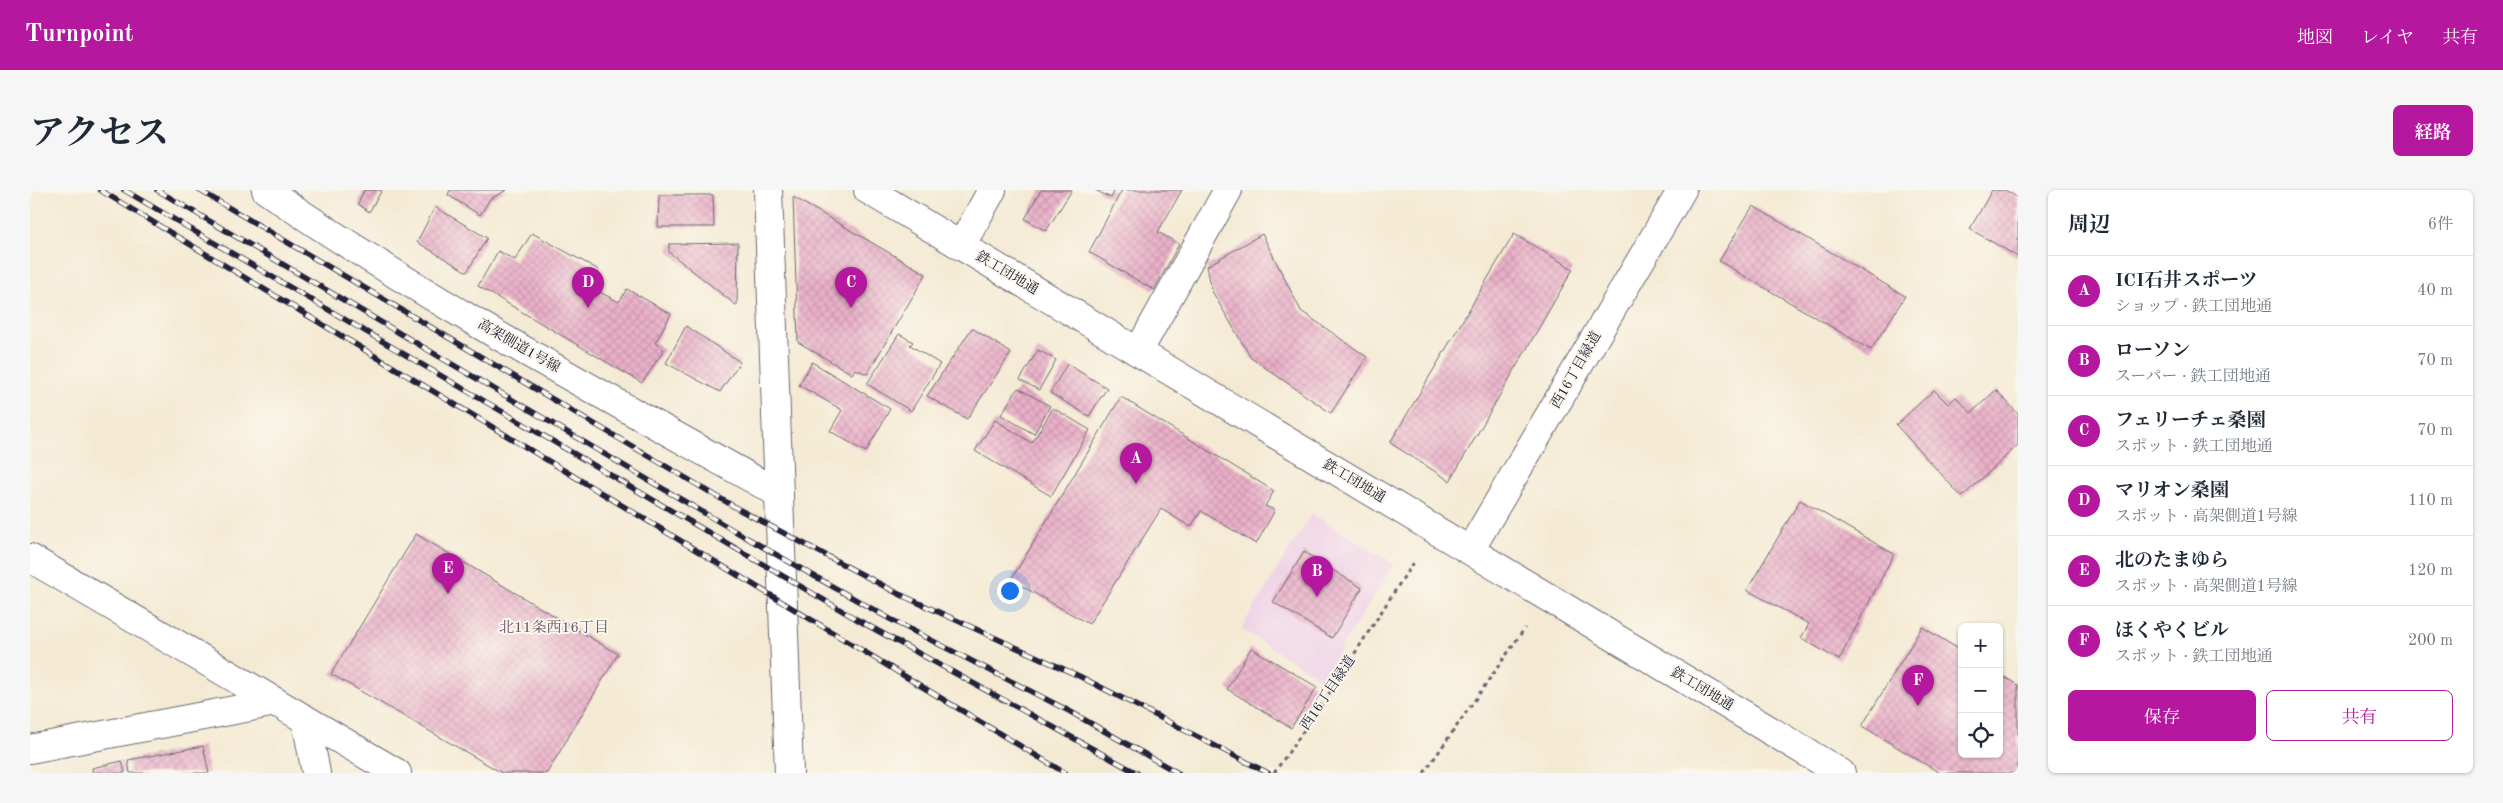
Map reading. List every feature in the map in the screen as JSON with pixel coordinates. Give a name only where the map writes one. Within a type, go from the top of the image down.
[{"type":"street","name":"高架側道1号線","points":[[266,190],[329,233],[442,302],[778,493]]},
{"type":"street","points":[[768,190],[789,773]]},
{"type":"street","name":"鉄工団地通","points":[[868,190],[1841,773]]},
{"type":"street","points":[[961,246],[992,190]]},
{"type":"street","points":[[1138,352],[1228,190]]},
{"type":"street","name":"西16丁目緑道","points":[[1470,550],[1682,190]]},
{"type":"street","points":[[30,558],[397,773]]},
{"type":"street","points":[[30,750],[276,702]]},
{"type":"street","points":[[306,720],[316,773]]},
{"type":"path","name":"西16丁目緑道","points":[[1274,773],[1321,706],[1414,561]]},
{"type":"path","points":[[1424,773],[1525,628]]},
{"type":"shaded area","points":[[1312,513],[1394,564],[1322,679],[1241,629]]},
{"type":"building","points":[[364,190],[382,190],[369,212],[358,204]]},
{"type":"building","points":[[450,190],[507,190],[490,199],[480,215],[448,195]]},
{"type":"building","points":[[1041,190],[1072,190],[1046,231],[1025,219]]},
{"type":"building","points":[[1095,190],[1115,190],[1111,198]]},
{"type":"building","points":[[1122,190],[1182,190],[1158,232],[1179,244],[1154,290],[1089,252]]},
{"type":"building","points":[[1992,190],[2005,190],[2018,198],[2018,257],[1970,229]]},
{"type":"building","points":[[659,195],[713,195],[714,227],[658,227]]},
{"type":"building","points":[[793,197],[926,274],[867,374],[855,369],[852,374],[798,342]]},
{"type":"building","points":[[1753,206],[1905,296],[1871,350],[1719,261]]},
{"type":"building","points":[[435,207],[487,238],[467,272],[417,242]]},
{"type":"building","points":[[532,233],[599,270],[590,287],[619,302],[627,289],[671,314],[655,343],[664,350],[642,383],[478,286],[498,251],[515,260]]},
{"type":"building","points":[[1262,234],[1301,311],[1367,357],[1331,413],[1251,358],[1212,291],[1207,266]]},
{"type":"building","points":[[1514,234],[1573,269],[1450,481],[1390,443]]},
{"type":"building","points":[[738,243],[737,306],[669,252],[669,244]]},
{"type":"building","points":[[686,326],[740,362],[720,392],[666,363]]},
{"type":"building","points":[[972,328],[1011,353],[967,419],[927,396]]},
{"type":"building","points":[[899,334],[913,342],[910,345],[940,364],[911,411],[867,384]]},
{"type":"building","points":[[1038,350],[1056,360],[1039,390],[1020,380]]},
{"type":"building","points":[[812,362],[890,409],[866,452],[830,431],[842,410],[799,385]]},
{"type":"building","points":[[1067,364],[1107,388],[1089,416],[1050,393]]},
{"type":"building","points":[[1018,388],[1050,406],[1034,434],[1001,415]]},
{"type":"building","points":[[1934,390],[1948,404],[1956,397],[1971,413],[1996,390],[2018,414],[2018,445],[1962,497],[1896,425]]},
{"type":"building","points":[[1121,397],[1274,491],[1265,506],[1275,510],[1256,544],[1201,511],[1191,527],[1161,509],[1089,624],[1011,580]]},
{"type":"building","points":[[1053,408],[1090,430],[1051,496],[975,451],[995,420],[1032,443]]},
{"type":"building","points":[[1800,500],[1894,554],[1839,660],[1801,638],[1809,624],[1747,590]]},
{"type":"building","points":[[416,534],[618,654],[547,773],[502,773],[331,674]]},
{"type":"building","points":[[1304,552],[1362,588],[1332,638],[1273,602]]},
{"type":"building","points":[[1922,627],[1958,649],[1958,758],[2003,758],[2003,676],[2018,685],[2018,773],[1940,773],[1862,726]]},
{"type":"building","points":[[1251,648],[1317,687],[1291,728],[1227,689]]},
{"type":"building","points":[[203,746],[209,773],[130,773],[128,760]]},
{"type":"building","points":[[122,761],[125,773],[93,773],[92,768]]},
{"type":"railway","points":[[100,190],[1065,773]]},
{"type":"railway","points":[[124,190],[858,620],[1137,773]]},
{"type":"railway","points":[[157,190],[733,530],[890,619],[1069,711],[1178,773]]},
{"type":"railway","points":[[199,190],[740,510],[899,594],[1079,676],[1268,773]]},
{"type":"place","name":"マリオン桑園","points":[[588,308]]},
{"type":"place","name":"フェリーチェ桑園","points":[[851,308]]},
{"type":"place","name":"ICI石井スポーツ","points":[[1136,484]]},
{"type":"place","name":"北のたまゆら","points":[[448,594]]},
{"type":"place","name":"ローソン","points":[[1317,597]]},
{"type":"place","name":"ほくやくビル","points":[[1918,706]]},
{"type":"district","name":"北11条西16丁目","points":[[554,628]]}]
